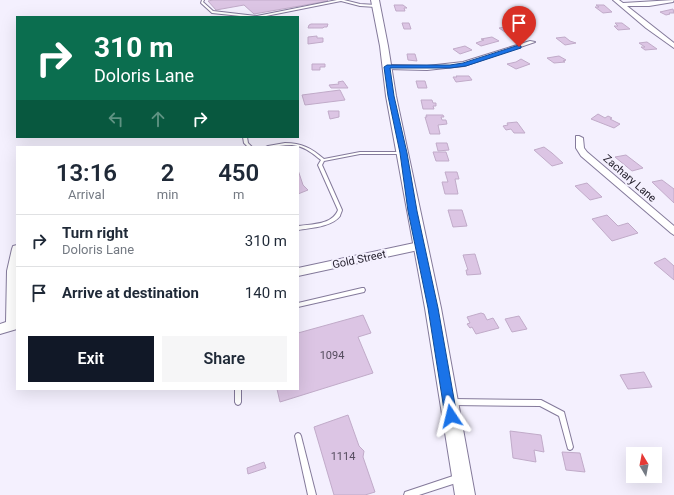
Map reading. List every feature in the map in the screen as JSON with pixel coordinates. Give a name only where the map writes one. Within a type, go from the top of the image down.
[{"type":"main road","points":[[375,3],[391,96],[404,153],[419,246],[433,308],[465,495]]},
{"type":"street","points":[[616,0],[648,27],[674,46]]},
{"type":"street","points":[[621,5],[649,4],[673,0]]},
{"type":"street","points":[[387,67],[426,68],[464,64],[532,42]]},
{"type":"street","name":"Zachary Lane","points":[[579,138],[580,148],[584,154],[674,231]]},
{"type":"street","name":"Gold Street","points":[[299,272],[419,246]]},
{"type":"street","points":[[0,330],[14,325],[12,270],[16,253]]},
{"type":"lane","points":[[203,0],[202,2],[212,12],[244,16]]},
{"type":"lane","points":[[257,16],[341,0],[360,5],[375,3]]},
{"type":"lane","points":[[276,146],[291,144],[302,145],[310,149],[323,160]]},
{"type":"lane","points":[[299,228],[328,222],[339,216],[340,210],[320,165],[323,160],[360,153],[404,153]]},
{"type":"lane","points":[[299,305],[362,290]]},
{"type":"lane","points":[[238,390],[238,402]]},
{"type":"lane","points":[[449,402],[541,403],[562,414],[570,447]]},
{"type":"lane","points":[[298,436],[312,495]]},
{"type":"lane","points":[[408,495],[462,477]]},
{"type":"building","points":[[208,1],[328,1],[254,14],[244,5],[216,10]]},
{"type":"building","points":[[394,5],[403,5],[407,8],[404,8],[405,11],[396,11]]},
{"type":"building","points":[[596,5],[604,5],[612,12],[603,13],[595,7],[599,7]]},
{"type":"building","points":[[673,9],[674,13],[669,13],[670,14],[666,15],[660,12]]},
{"type":"building","points":[[402,23],[409,23],[411,29],[404,29]]},
{"type":"building","points":[[615,23],[622,23],[630,29],[618,30],[614,26],[618,26]]},
{"type":"building","points":[[311,24],[328,24],[327,27],[323,28],[308,28]]},
{"type":"building","points":[[518,25],[522,28],[505,32],[499,28]]},
{"type":"building","points":[[317,36],[317,38],[323,38],[323,42],[308,44],[308,37]]},
{"type":"building","points":[[492,37],[499,41],[481,46],[476,43],[484,40],[481,39]]},
{"type":"building","points":[[565,37],[576,43],[565,45],[556,38]]},
{"type":"building","points":[[647,42],[657,49],[645,50],[641,47],[645,47],[639,43]]},
{"type":"building","points":[[465,46],[472,50],[460,54],[453,49]]},
{"type":"building","points":[[407,54],[415,54],[417,61],[408,60]]},
{"type":"building","points":[[559,56],[566,60],[563,61],[565,62],[554,63],[547,58]]},
{"type":"building","points":[[521,59],[530,64],[516,69],[507,64],[516,62]]},
{"type":"building","points":[[312,64],[325,64],[325,67],[320,67],[320,70],[312,70]]},
{"type":"building","points":[[456,76],[469,76],[472,80],[456,82],[453,77],[457,77]]},
{"type":"building","points":[[343,81],[348,88],[331,88],[329,85],[339,84],[338,82]]},
{"type":"building","points":[[416,81],[425,81],[427,88],[418,88]]},
{"type":"building","points":[[340,90],[345,100],[305,105],[302,95]]},
{"type":"building","points":[[421,100],[432,100],[433,103],[436,103],[436,106],[433,106],[434,109],[423,109]]},
{"type":"building","points":[[328,111],[339,111],[339,117],[330,119]]},
{"type":"building","points":[[598,114],[605,118],[608,116],[612,118],[610,119],[620,124],[614,128],[591,119]]},
{"type":"building","points":[[426,115],[443,115],[444,117],[441,117],[442,120],[446,120],[447,124],[438,125],[440,134],[430,134],[425,117],[427,117]]},
{"type":"building","points":[[517,122],[525,133],[514,133],[511,129],[506,130],[503,126],[508,125],[507,123]]},
{"type":"building","points":[[436,143],[447,143],[449,150],[438,151]]},
{"type":"building","points":[[544,147],[563,163],[552,166],[534,150]]},
{"type":"building","points":[[433,152],[446,152],[449,161],[436,161]]},
{"type":"building","points":[[626,155],[643,168],[632,171],[615,157]]},
{"type":"building","points":[[445,172],[457,172],[459,179],[455,179],[458,194],[445,194],[442,182],[448,182]]},
{"type":"building","points":[[299,173],[303,185],[308,190],[299,194]]},
{"type":"building","points":[[662,180],[674,189],[674,203],[652,182]]},
{"type":"building","points":[[587,183],[602,197],[590,200],[575,186]]},
{"type":"building","points":[[448,210],[462,210],[467,226],[453,227]]},
{"type":"building","points":[[607,215],[618,226],[628,223],[638,233],[612,241],[592,219]]},
{"type":"building","points":[[475,254],[481,274],[467,275],[466,270],[468,270],[463,255]]},
{"type":"building","points":[[665,258],[674,266],[674,280],[654,263]]},
{"type":"building","points":[[481,313],[484,314],[487,320],[493,318],[499,328],[476,334],[472,327],[470,328],[467,324],[470,323],[467,317]]},
{"type":"building","points":[[363,315],[371,333],[358,337],[373,373],[280,402],[277,390],[299,390],[299,333]]},
{"type":"building","points":[[519,316],[527,329],[512,332],[505,319]]},
{"type":"building","points":[[644,372],[652,387],[628,389],[620,375]]},
{"type":"building","points":[[348,415],[359,446],[364,451],[363,457],[375,492],[365,495],[334,495],[314,427]]},
{"type":"building","points":[[510,431],[541,435],[544,452],[534,450],[536,462],[513,458]]},
{"type":"building","points":[[562,452],[580,453],[585,472],[566,470]]},
{"type":"building","points":[[264,462],[266,468],[248,474],[247,468]]},
{"type":"route","points":[[451,416],[433,308],[419,246],[404,153],[391,96],[387,67],[450,67],[519,47]]}]
